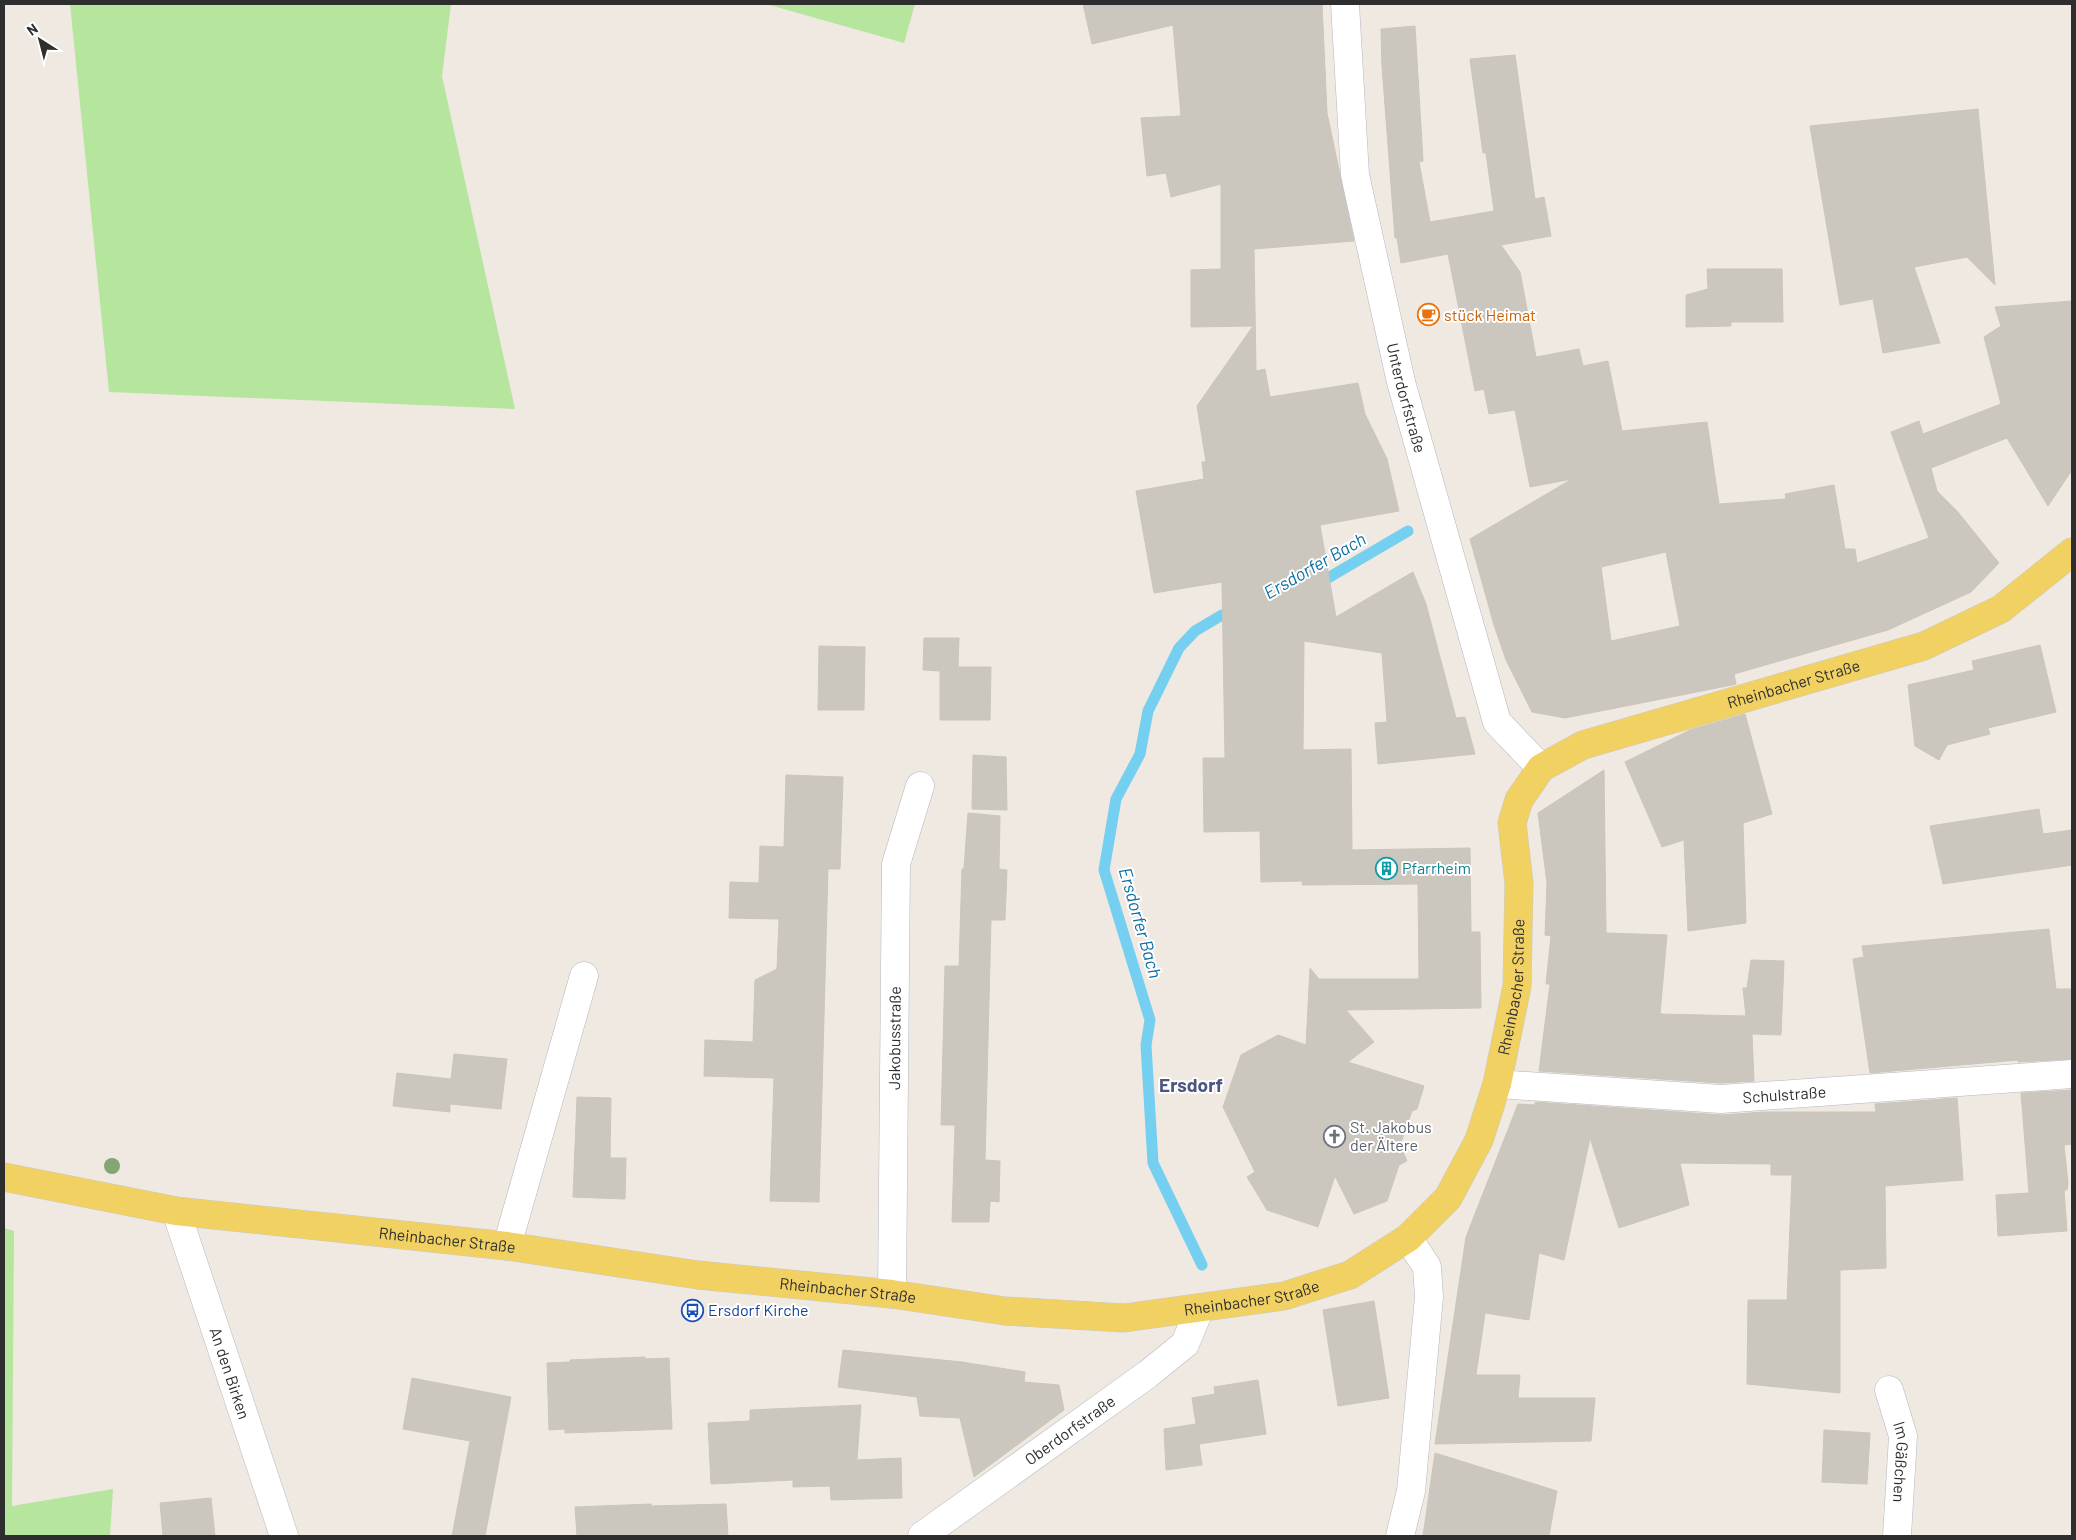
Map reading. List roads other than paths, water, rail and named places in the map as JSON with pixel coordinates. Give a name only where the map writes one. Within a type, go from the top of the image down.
[{"type":"main road","name":"Rheinbacher Straße","points":[[4,1177],[176,1211],[507,1246],[698,1275],[892,1294],[1005,1310],[1124,1318],[1284,1296],[1350,1275],[1408,1238],[1448,1198],[1479,1140],[1496,1084],[1517,986],[1519,883],[1512,823],[1518,800],[1541,768],[1583,745],[1924,646],[2001,609],[2072,552]]},
{"type":"street","name":"Unterdorfstraße","points":[[1345,4],[1355,175],[1401,382],[1498,722],[1541,768]]},
{"type":"street","name":"Jakobusstraße","points":[[892,1294],[896,864],[920,786]]},
{"type":"street","points":[[507,1246],[584,976]]},
{"type":"street","name":"Schulstraße","points":[[1496,1084],[1721,1099],[2072,1074]]},
{"type":"street","name":"An den Birken","points":[[176,1211],[284,1536]]},
{"type":"street","points":[[1400,1536],[1411,1491],[1429,1297],[1428,1267],[1408,1238]]},
{"type":"street","name":"Oberdorfstraße","points":[[922,1536],[1148,1374],[1185,1344],[1200,1308]]},
{"type":"street","name":"Im Gäßchen","points":[[1889,1390],[1903,1436],[1897,1536]]},
{"type":"waterway","name":"Ersdorfer Bach","points":[[1316,585],[1408,531]]},
{"type":"waterway","name":"Ersdorfer Bach","points":[[1202,1265],[1153,1163],[1146,1045],[1150,1020],[1104,870],[1116,799],[1140,754],[1148,711],[1179,648],[1195,631],[1222,615],[1237,617]]},
{"type":"place","name":"stück Heimat","points":[[1428,315]]},
{"type":"place","name":"Pfarrheim","points":[[1386,868]]},
{"type":"place","name":"St. Jakobus der Ältere","points":[[1334,1136]]},
{"type":"place","name":"Ersdorf Kirche","points":[[692,1310]]},
{"type":"district","name":"Ersdorf","points":[[1191,1085]]}]
